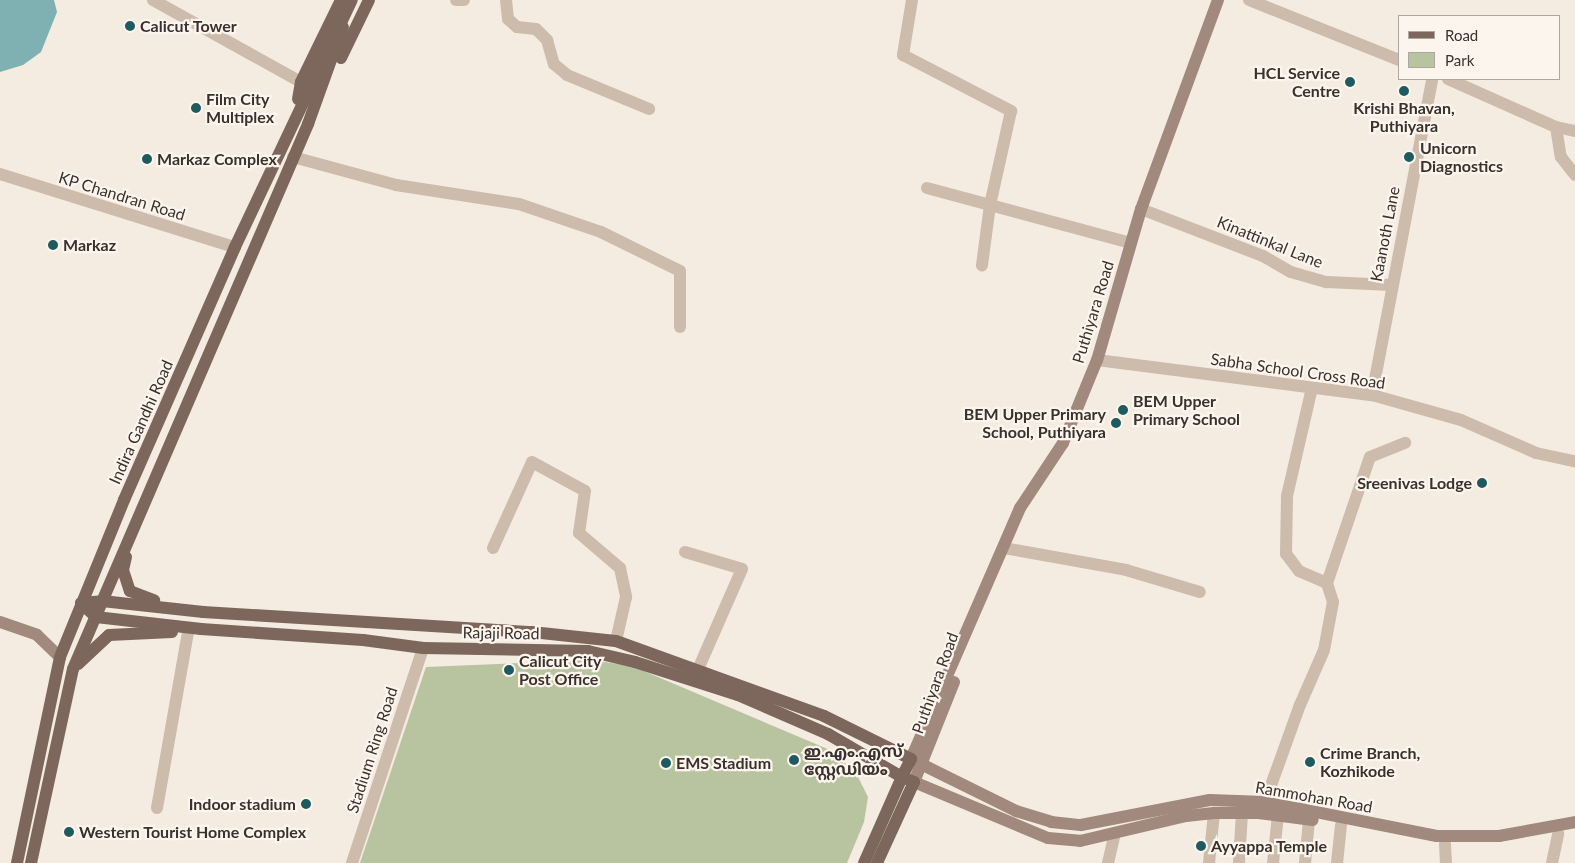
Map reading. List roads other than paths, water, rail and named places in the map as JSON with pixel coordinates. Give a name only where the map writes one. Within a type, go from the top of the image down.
[{"type":"main road","points":[[293,121],[301,82],[341,0]]},
{"type":"main road","name":"Indira Gandhi Road","points":[[17,863],[60,657],[81,603],[235,247],[293,121],[352,0]]},
{"type":"main road","points":[[308,124],[369,0]]},
{"type":"main road","name":"Puthiyara Road","points":[[917,762],[964,633],[972,622],[1020,508],[1063,444],[1097,360],[1141,209],[1218,0]]},
{"type":"main road","name":"Indira Gandhi Road","points":[[31,863],[74,669],[308,124],[339,44],[346,12]]},
{"type":"main road","points":[[131,535],[123,570],[130,591],[143,599],[203,612]]},
{"type":"main road","points":[[81,603],[102,602],[203,612],[532,632],[616,641],[824,716],[917,762],[864,863]]},
{"type":"main road","points":[[81,603],[96,617]]},
{"type":"main road","name":"Rajaji Road","points":[[96,617],[202,629],[363,640],[423,648],[588,651],[635,662],[738,695],[828,734],[908,779]]},
{"type":"main road","points":[[0,622],[37,634],[60,657]]},
{"type":"main road","points":[[74,669],[109,635],[188,632],[202,629]]},
{"type":"main road","name":"Rammohan Road","points":[[917,762],[1016,811],[1051,822],[1081,825],[1196,802],[1341,825],[1406,840],[1445,844],[1498,842],[1575,832]]},
{"type":"main road","points":[[877,863],[908,779]]},
{"type":"main road","name":"Rammohan Road","points":[[908,779],[1048,838],[1080,841],[1186,816],[1237,809],[1265,802],[1437,836],[1499,836],[1575,822]]},
{"type":"street","points":[[153,0],[301,82]]},
{"type":"street","points":[[456,0],[464,0]]},
{"type":"street","points":[[506,0],[508,19],[517,27],[536,29],[547,40],[554,64],[567,75],[649,109]]},
{"type":"street","points":[[912,0],[903,55],[1011,111],[990,204],[982,265]]},
{"type":"street","points":[[1250,0],[1398,60]]},
{"type":"street","name":"Kaanoth Lane","points":[[1372,395],[1391,285],[1432,80]]},
{"type":"street","points":[[1450,80],[1556,127],[1575,130]]},
{"type":"street","points":[[1556,127],[1561,157],[1575,174]]},
{"type":"street","points":[[293,157],[396,185],[519,204],[601,232],[680,271],[680,327]]},
{"type":"street","name":"KP Chandran Road","points":[[0,174],[235,247]]},
{"type":"street","points":[[927,188],[1131,243]]},
{"type":"street","name":"Kinattinkal Lane","points":[[1141,209],[1263,256],[1291,272],[1327,282],[1391,285]]},
{"type":"street","name":"Sabha School Cross Road","points":[[1097,360],[1372,395],[1462,420],[1536,453],[1575,461]]},
{"type":"street","points":[[1312,388],[1287,496],[1286,554],[1299,571],[1327,583]]},
{"type":"street","points":[[1265,802],[1300,705],[1324,650],[1333,602],[1327,583],[1370,457],[1406,443]]},
{"type":"street","points":[[493,548],[532,462],[585,491],[579,532],[620,568],[626,597],[616,641]]},
{"type":"street","points":[[1004,548],[1126,570],[1200,592]]},
{"type":"street","points":[[685,552],[742,569],[698,669]]},
{"type":"street","points":[[157,808],[188,632]]},
{"type":"street","name":"Stadium Ring Road","points":[[352,863],[423,648]]},
{"type":"street","points":[[1237,809],[1239,863]]},
{"type":"street","points":[[1209,863],[1214,813]]},
{"type":"street","points":[[1273,863],[1278,815]]},
{"type":"street","points":[[1306,863],[1309,820]]},
{"type":"street","points":[[1337,863],[1341,825]]},
{"type":"street","points":[[1108,863],[1115,833]]},
{"type":"street","points":[[1552,863],[1558,834]]},
{"type":"street","points":[[1445,844],[1446,863]]},
{"type":"water","points":[[0,0],[54,0],[57,12],[41,52],[23,65],[0,72]]},
{"type":"place","name":"Calicut Tower","points":[[130,26]]},
{"type":"place","name":"HCL Service Centre","points":[[1350,82]]},
{"type":"place","name":"Krishi Bhavan, Puthiyara","points":[[1404,91]]},
{"type":"place","name":"Film City Multiplex","points":[[196,108]]},
{"type":"place","name":"Unicorn Diagnostics","points":[[1409,157]]},
{"type":"place","name":"Markaz Complex","points":[[147,159]]},
{"type":"place","name":"Markaz","points":[[53,245]]},
{"type":"place","name":"BEM Upper Primary School","points":[[1123,410]]},
{"type":"place","name":"BEM Upper Primary School, Puthiyara","points":[[1116,423]]},
{"type":"place","name":"Sreenivas Lodge","points":[[1482,483]]},
{"type":"place","name":"Calicut City Post Office","points":[[509,670]]},
{"type":"place","name":"ഇ.എം.എസ് സ്റ്റേഡിയം","points":[[794,760]]},
{"type":"place","name":"Crime Branch, Kozhikode","points":[[1310,762]]},
{"type":"place","name":"EMS Stadium","points":[[666,763]]},
{"type":"place","name":"Indoor stadium","points":[[306,804]]},
{"type":"place","name":"Western Tourist Home Complex","points":[[69,832]]},
{"type":"place","name":"Ayyappa Temple","points":[[1201,846]]}]
